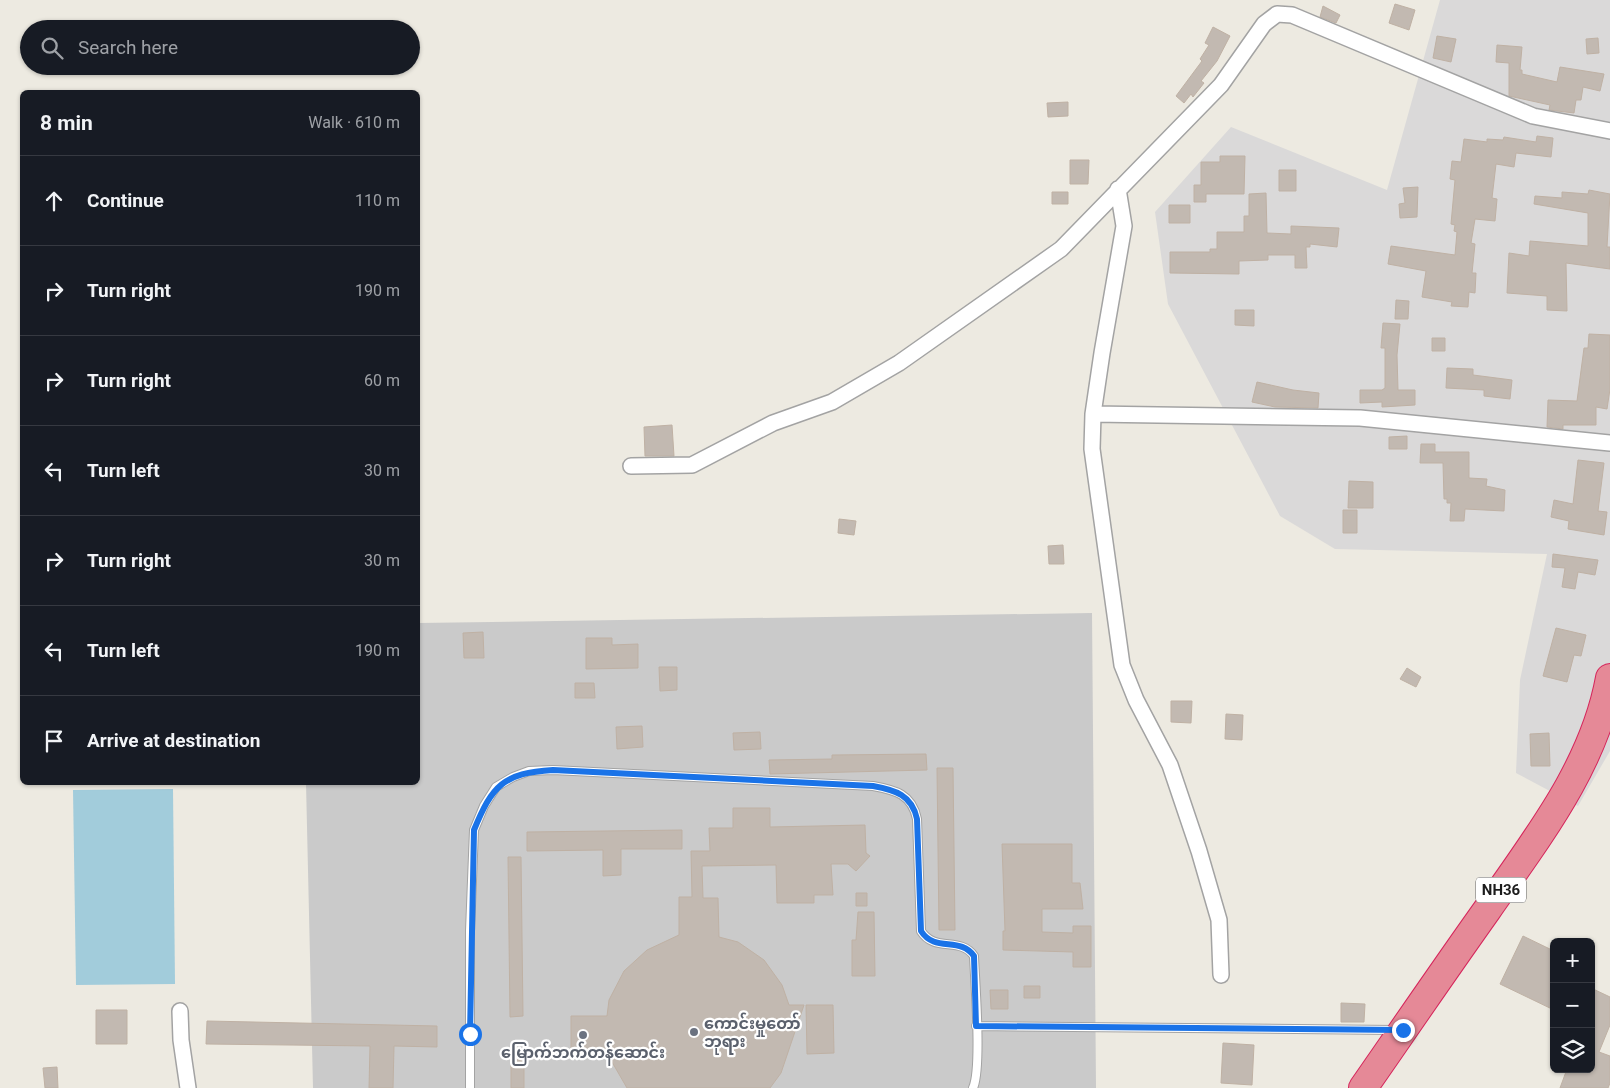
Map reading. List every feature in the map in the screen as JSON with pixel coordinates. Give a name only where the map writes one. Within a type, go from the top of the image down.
[{"type":"highway","name":"NH36","points":[[1363,1088],[1557,808],[1588,750],[1603,711],[1610,678]]},
{"type":"street","points":[[631,466],[692,465],[773,423],[832,402],[899,363],[1061,249],[1221,85],[1277,7],[1533,116],[1610,131]]},
{"type":"street","points":[[1118,189],[1124,226],[1093,414],[1092,449],[1122,665],[1136,700],[1170,765],[1199,851],[1219,920],[1221,975]]},
{"type":"street","points":[[1093,414],[1360,418],[1610,443]]},
{"type":"street","points":[[180,1011],[181,1040],[188,1088]]},
{"type":"lane","points":[[470,1088],[470,931],[474,830],[484,806],[496,788],[513,777],[529,772],[553,770],[873,786],[903,794],[912,802],[917,819],[921,931],[932,942],[964,948],[974,956],[976,1076],[973,1088]]},
{"type":"lane","points":[[976,1026],[1403,1030]]},
{"type":"shaded area","points":[[1440,0],[1610,0],[1610,751],[1578,806],[1516,773],[1520,680],[1547,554],[1335,549],[1280,516],[1168,304],[1155,212],[1231,127],[1387,190]]},
{"type":"shaded area","points":[[1092,613],[1096,1088],[313,1088],[306,785],[420,785],[420,623]]},
{"type":"water","points":[[173,789],[175,984],[76,985],[73,790]]},
{"type":"building","points":[[1395,4],[1415,10],[1409,30],[1389,23]]},
{"type":"building","points":[[1323,6],[1340,15],[1336,23],[1320,17]]},
{"type":"building","points":[[1213,27],[1230,36],[1217,61],[1201,81],[1204,83],[1193,97],[1191,94],[1184,103],[1176,96],[1202,61],[1200,59],[1209,45],[1205,43]]},
{"type":"building","points":[[1437,36],[1456,39],[1451,62],[1433,58]]},
{"type":"building","points":[[1598,38],[1599,53],[1587,54],[1586,39]]},
{"type":"building","points":[[1497,45],[1522,47],[1520,70],[1522,70],[1522,74],[1557,82],[1560,67],[1604,74],[1600,91],[1583,87],[1581,100],[1576,100],[1574,113],[1549,110],[1550,105],[1509,96],[1509,63],[1496,62]]},
{"type":"building","points":[[1068,102],[1068,116],[1048,117],[1047,103]]},
{"type":"building","points":[[1537,136],[1553,138],[1551,157],[1516,153],[1514,167],[1496,164],[1492,198],[1497,199],[1495,221],[1475,219],[1471,243],[1475,244],[1472,273],[1476,273],[1475,293],[1469,292],[1468,307],[1451,306],[1452,302],[1422,297],[1426,271],[1388,264],[1391,246],[1455,255],[1457,232],[1454,231],[1455,225],[1451,224],[1455,180],[1450,179],[1452,161],[1461,162],[1464,139],[1487,142],[1487,139],[1503,140],[1504,137],[1536,142]]},
{"type":"building","points":[[1220,156],[1245,156],[1244,194],[1206,194],[1206,202],[1194,202],[1194,185],[1201,185],[1201,162],[1220,162]]},
{"type":"building","points":[[1070,160],[1089,160],[1088,184],[1070,184]]},
{"type":"building","points":[[1279,170],[1296,170],[1296,191],[1279,191]]},
{"type":"building","points":[[1418,187],[1417,217],[1400,218],[1399,204],[1405,203],[1403,188]]},
{"type":"building","points":[[1589,190],[1610,194],[1607,247],[1610,247],[1610,269],[1566,263],[1567,311],[1547,310],[1547,296],[1507,293],[1509,253],[1529,256],[1530,241],[1588,246],[1588,213],[1534,204],[1535,196],[1562,198],[1562,192],[1588,194]]},
{"type":"building","points":[[1052,192],[1068,192],[1068,204],[1052,204]]},
{"type":"building","points":[[1266,193],[1267,233],[1291,234],[1291,226],[1339,228],[1337,247],[1310,244],[1310,247],[1306,247],[1307,268],[1295,268],[1295,255],[1268,255],[1268,260],[1239,261],[1239,274],[1170,273],[1170,252],[1210,252],[1210,249],[1217,249],[1217,232],[1244,232],[1244,216],[1249,216],[1249,194]]},
{"type":"building","points":[[1169,205],[1190,205],[1190,223],[1169,223]]},
{"type":"building","points":[[1396,300],[1409,301],[1408,319],[1395,319]]},
{"type":"building","points":[[1235,310],[1254,310],[1254,326],[1235,325]]},
{"type":"building","points":[[1383,323],[1400,324],[1397,355],[1398,390],[1415,390],[1415,405],[1382,407],[1382,402],[1360,403],[1360,390],[1382,390],[1385,388],[1385,348],[1381,348]]},
{"type":"building","points":[[1589,334],[1610,335],[1610,389],[1607,409],[1596,407],[1596,425],[1563,425],[1563,429],[1547,427],[1548,400],[1577,401],[1584,348],[1588,348]]},
{"type":"building","points":[[1432,338],[1445,338],[1445,351],[1432,351]]},
{"type":"building","points":[[1447,368],[1473,369],[1473,375],[1512,380],[1510,399],[1484,396],[1484,390],[1446,388]]},
{"type":"building","points":[[1257,382],[1293,390],[1319,393],[1318,408],[1275,407],[1252,402]]},
{"type":"building","points":[[672,425],[674,456],[645,456],[644,427]]},
{"type":"building","points":[[1407,436],[1407,449],[1389,449],[1389,437]]},
{"type":"building","points":[[1421,444],[1435,444],[1435,452],[1469,452],[1469,478],[1487,479],[1486,486],[1505,490],[1504,511],[1465,509],[1464,521],[1450,521],[1451,503],[1447,503],[1447,499],[1444,499],[1443,463],[1420,463]]},
{"type":"building","points":[[1578,460],[1604,463],[1598,511],[1607,512],[1604,535],[1568,529],[1569,521],[1551,517],[1554,500],[1573,504]]},
{"type":"building","points":[[1349,481],[1373,482],[1373,508],[1348,508]]},
{"type":"building","points":[[1343,510],[1357,510],[1357,533],[1343,533]]},
{"type":"building","points":[[839,519],[856,521],[854,535],[838,533]]},
{"type":"building","points":[[1063,545],[1064,564],[1049,564],[1048,546]]},
{"type":"building","points":[[1553,554],[1598,560],[1595,575],[1578,572],[1575,589],[1562,587],[1565,568],[1552,567]]},
{"type":"building","points":[[1556,628],[1586,635],[1581,656],[1574,655],[1567,682],[1543,676]]},
{"type":"building","points":[[483,632],[484,658],[464,658],[463,633]]},
{"type":"building","points":[[586,638],[612,638],[612,645],[638,644],[638,668],[586,669]]},
{"type":"building","points":[[659,667],[677,667],[677,690],[660,691]]},
{"type":"building","points":[[1407,668],[1421,677],[1416,687],[1400,679]]},
{"type":"building","points":[[575,683],[594,683],[595,698],[575,698]]},
{"type":"building","points":[[1171,701],[1192,701],[1191,723],[1171,722]]},
{"type":"building","points":[[1226,714],[1243,715],[1242,740],[1225,739]]},
{"type":"building","points":[[642,726],[643,747],[617,749],[616,727]]},
{"type":"building","points":[[760,732],[761,749],[734,750],[733,733]]},
{"type":"building","points":[[1549,733],[1550,766],[1531,766],[1530,734]]},
{"type":"building","points":[[926,754],[927,770],[770,774],[769,760],[832,759],[832,755]]},
{"type":"building","points":[[937,768],[953,768],[955,930],[939,930]]},
{"type":"building","points":[[733,808],[770,808],[770,827],[865,825],[866,853],[870,856],[856,871],[848,864],[831,864],[833,895],[814,895],[814,903],[777,903],[776,865],[702,866],[703,898],[718,898],[719,937],[738,942],[764,960],[782,985],[789,1005],[804,1005],[781,1073],[770,1088],[627,1088],[612,1062],[610,1054],[571,1054],[571,1016],[607,1016],[609,1000],[624,971],[647,950],[679,935],[679,897],[692,897],[691,851],[710,851],[709,828],[733,828]]},
{"type":"building","points":[[682,830],[682,849],[621,849],[621,875],[603,876],[603,850],[527,851],[527,832]]},
{"type":"building","points":[[1002,844],[1072,844],[1072,883],[1080,883],[1083,909],[1042,909],[1042,932],[1073,933],[1073,926],[1091,926],[1091,967],[1073,967],[1073,952],[1003,950],[1003,931],[1005,931]]},
{"type":"building","points":[[508,857],[521,857],[523,1016],[510,1017]]},
{"type":"building","points":[[856,893],[867,893],[867,906],[856,906]]},
{"type":"building","points":[[858,912],[874,912],[875,976],[852,976],[852,940],[856,940]]},
{"type":"building","points":[[1523,936],[1550,949],[1550,1008],[1500,984]]},
{"type":"building","points":[[1024,986],[1040,986],[1040,998],[1024,998]]},
{"type":"building","points":[[990,990],[1008,990],[1008,1009],[991,1009]]},
{"type":"building","points":[[1595,990],[1610,997],[1610,1025],[1599,1052],[1610,1056],[1610,1083],[1608,1088],[1560,1088],[1566,1073],[1595,1073]]},
{"type":"building","points":[[1341,1003],[1365,1004],[1364,1022],[1341,1022]]},
{"type":"building","points":[[806,1005],[833,1005],[834,1053],[807,1054]]},
{"type":"building","points":[[96,1010],[127,1010],[127,1044],[96,1044]]},
{"type":"building","points":[[207,1021],[437,1026],[437,1047],[394,1046],[393,1088],[369,1088],[370,1046],[206,1044]]},
{"type":"building","points":[[1223,1043],[1254,1045],[1252,1085],[1221,1083]]},
{"type":"building","points":[[511,1050],[524,1050],[524,1088],[511,1088]]},
{"type":"building","points":[[57,1067],[58,1088],[45,1088],[43,1068]]},
{"type":"place","name":"ကောင်းမှုတော် ဘုရား","points":[[694,1032]]},
{"type":"place","name":"မြောက်ဘက်တန်ဆောင်း","points":[[583,1035]]},
{"type":"route","points":[[470,1034],[470,931],[474,830],[484,806],[496,788],[513,777],[529,772],[553,770],[873,786],[903,794],[912,802],[917,819],[921,931],[932,942],[951,944],[964,948],[971,951],[974,956],[976,1026],[1403,1030]]}]
